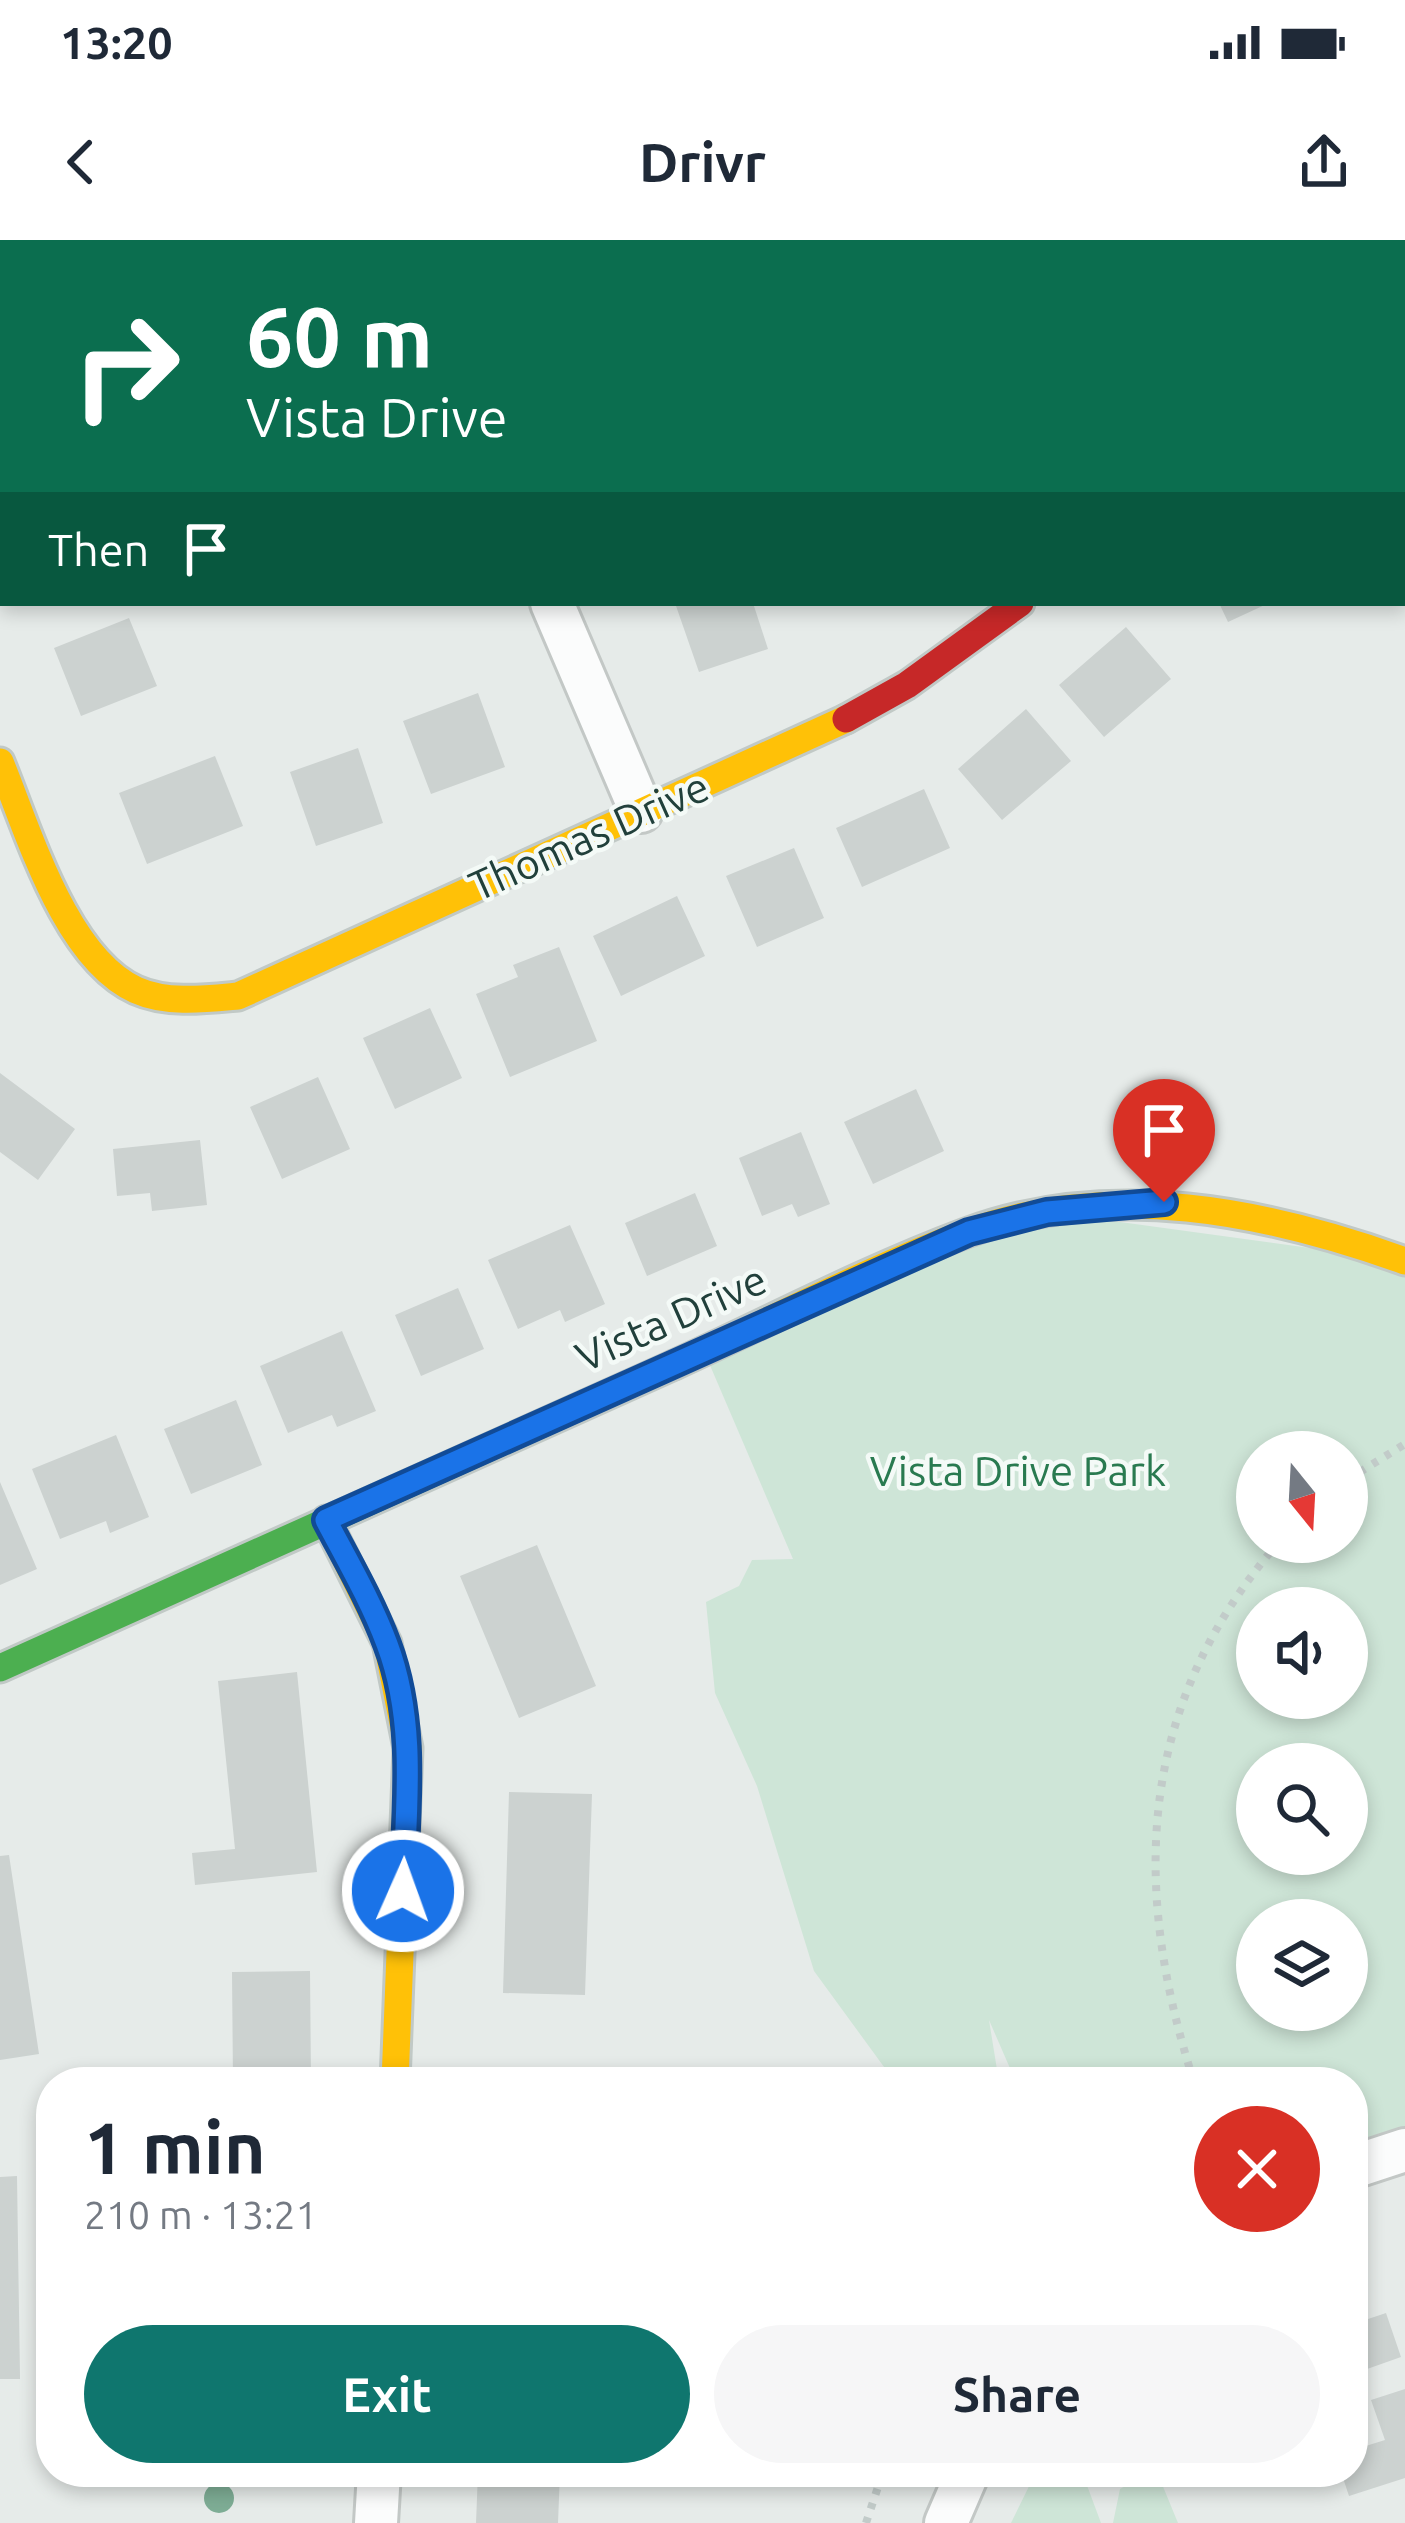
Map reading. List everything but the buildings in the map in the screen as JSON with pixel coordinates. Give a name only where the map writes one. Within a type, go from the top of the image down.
[{"type":"street","points":[[553,606],[640,811]]},
{"type":"street","name":"Thomas Drive","points":[[0,762],[77,934],[100,965],[133,989],[189,1000],[238,996],[849,717],[907,685],[1016,606]]},
{"type":"street","name":"Vista Drive","points":[[0,1668],[969,1232],[1047,1212],[1164,1202],[1264,1214],[1319,1228],[1405,1261]]},
{"type":"street","points":[[326,1520],[387,1643],[408,1748],[396,2067]]},
{"type":"street","points":[[1368,2163],[1405,2150]]},
{"type":"street","points":[[376,2523],[378,2487]]},
{"type":"street","points":[[946,2523],[962,2487]]},
{"type":"path","points":[[1368,1467],[1405,1444]]},
{"type":"path","points":[[1190,2067],[1171,1996],[1154,1900],[1153,1855],[1163,1766],[1202,1650],[1264,1563]]},
{"type":"path","points":[[866,2523],[878,2487]]},
{"type":"green space","name":"Vista Drive Park","points":[[1047,1212],[1405,1261],[1405,2150],[1368,2162],[1368,2067],[1009,2067],[989,2020],[997,2067],[884,2067],[814,1971],[757,1786],[715,1693],[706,1602],[739,1586],[752,1560],[793,1559],[703,1349]]},
{"type":"green space","points":[[1029,2487],[1088,2487],[1101,2523],[1011,2523]]},
{"type":"green space","points":[[1163,2487],[1178,2523],[1113,2523],[1120,2489]]},
{"type":"traffic: fast","points":[[0,1668],[674,1365]]},
{"type":"traffic: slow","points":[[0,762],[52,890],[89,950],[111,974],[136,990],[173,999],[200,999],[238,996],[846,719]]},
{"type":"traffic: slow","points":[[674,1365],[929,1247],[1021,1217],[1076,1208],[1132,1205],[1243,1216],[1405,1261]]},
{"type":"traffic: slow","points":[[326,1520],[387,1643],[408,1748],[396,2067]]},
{"type":"traffic: jam","points":[[846,719],[907,685],[1016,606]]},
{"type":"route","points":[[403,1891],[408,1748],[399,1684],[387,1643],[326,1520],[969,1232],[1047,1212],[1108,1203],[1164,1202]]}]
